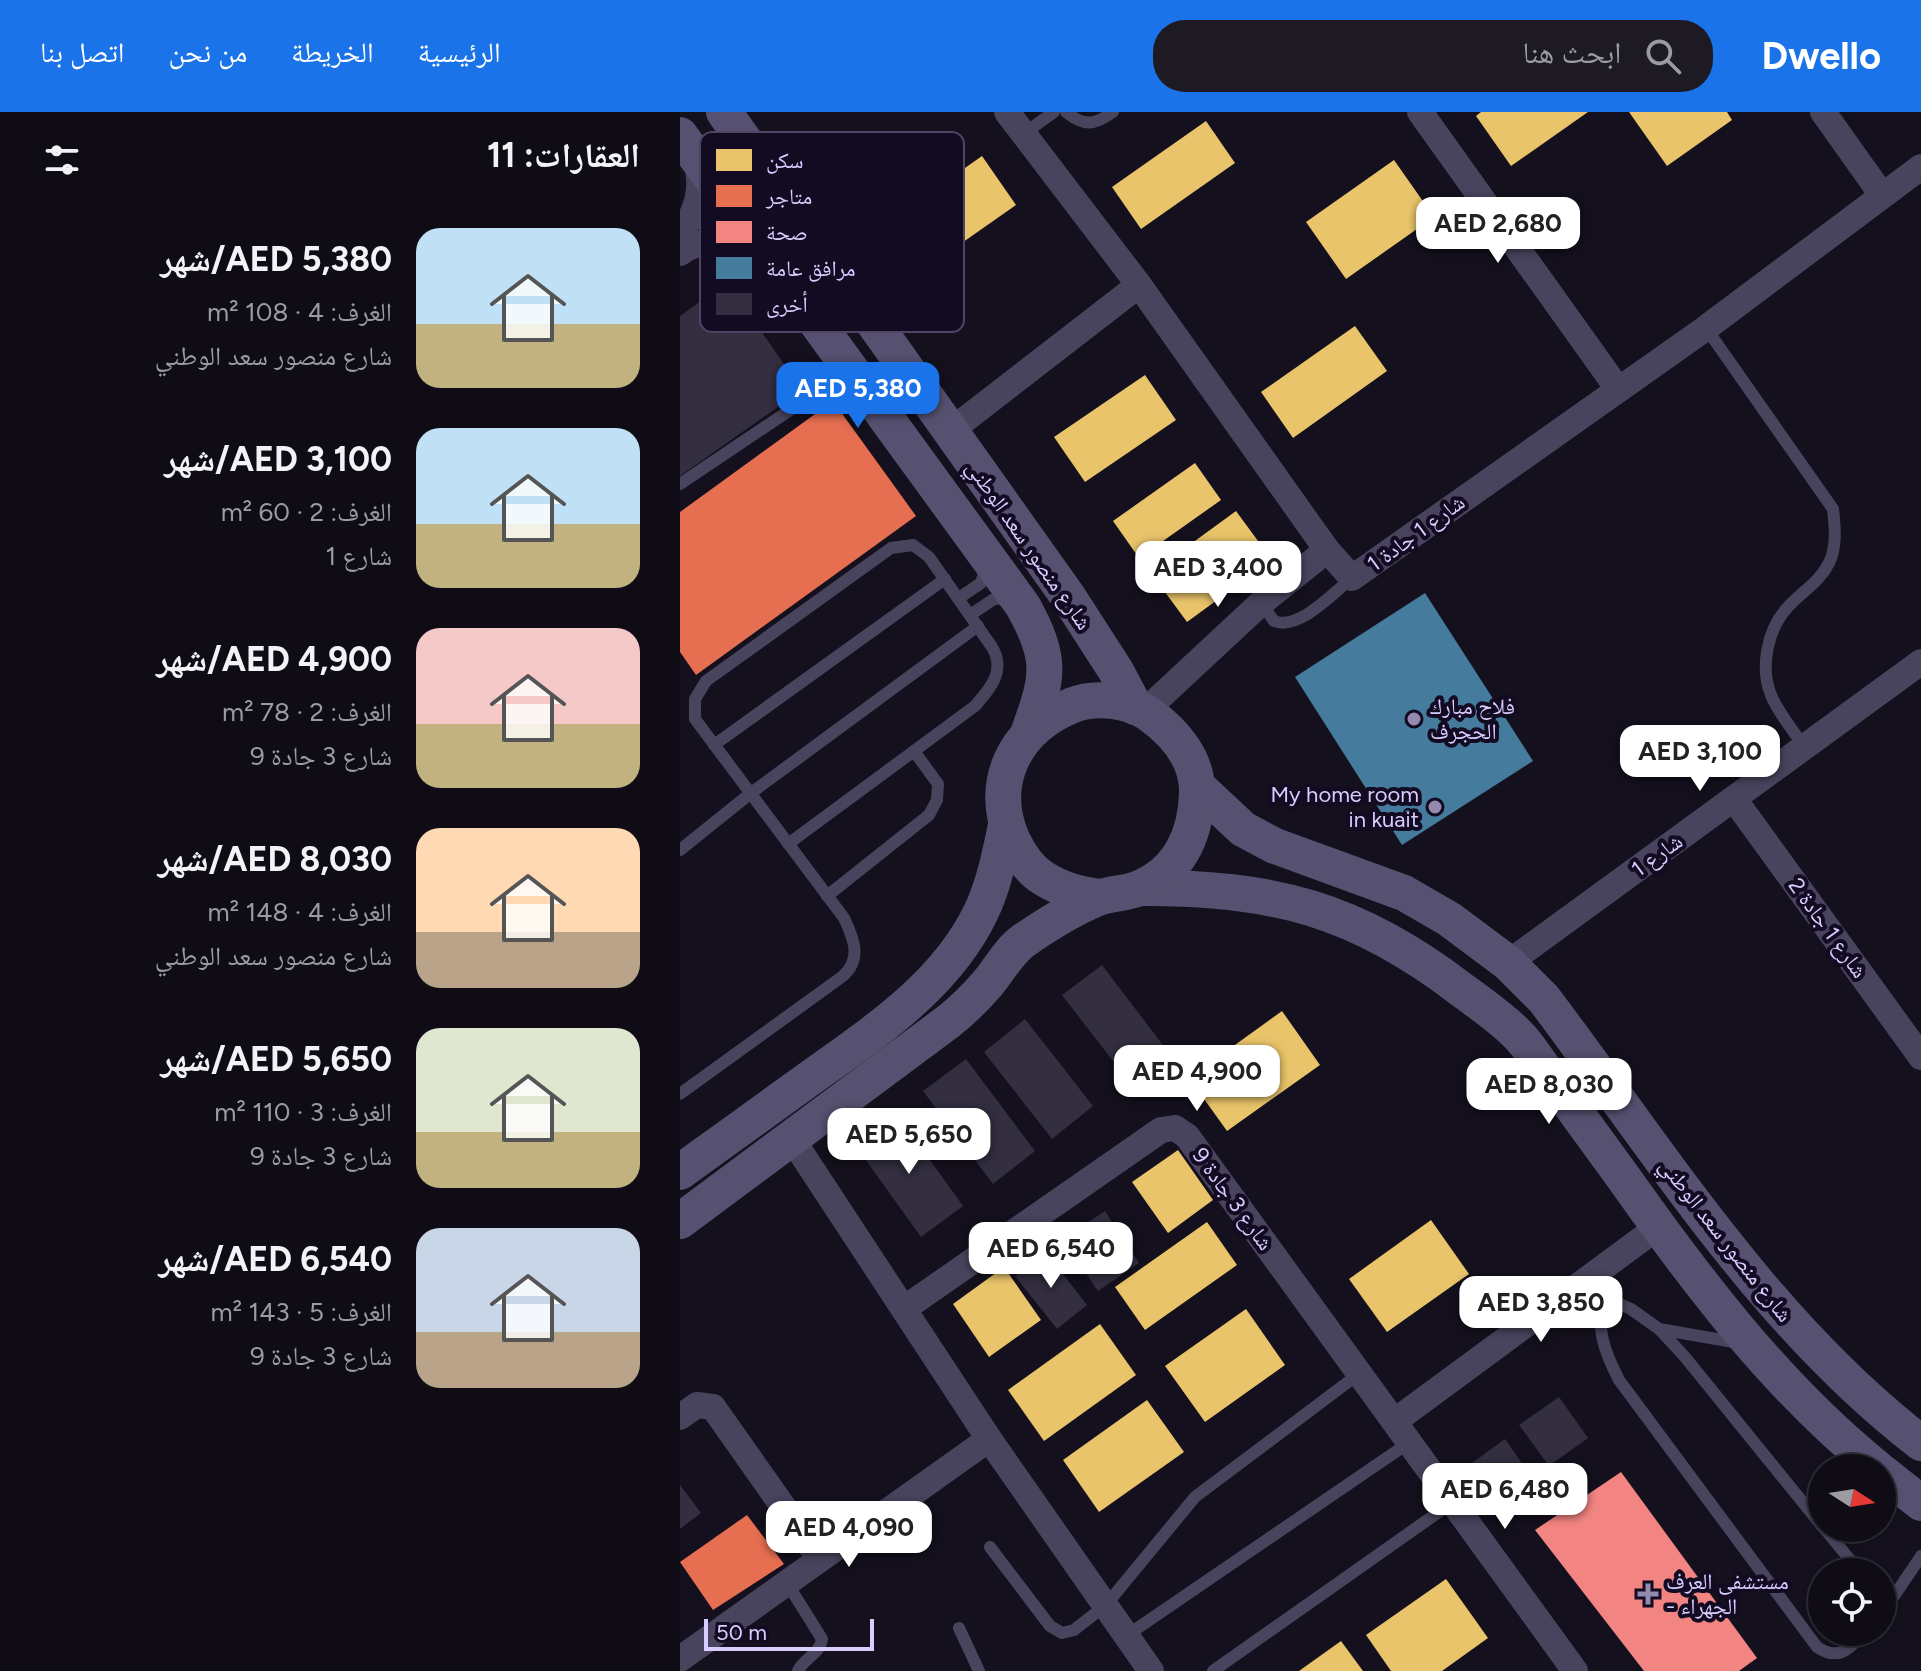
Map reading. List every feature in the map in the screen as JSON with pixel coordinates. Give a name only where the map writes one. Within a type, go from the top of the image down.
[{"type":"street","name":"شارع منصور سعد الوطني","points":[[724,112],[738,132]]},
{"type":"street","name":"شارع 1 جادة 1","points":[[1007,112],[1139,285],[1327,550],[1352,578],[1706,328],[1921,167]]},
{"type":"street","points":[[1420,112],[1618,389]]},
{"type":"street","points":[[1823,112],[1882,195]]},
{"type":"street","name":"شارع منصور سعد الوطني","points":[[688,145],[700,161]]},
{"type":"street","points":[[680,232],[690,220],[700,183],[688,145]]},
{"type":"street","points":[[680,253],[700,243]]},
{"type":"street","points":[[949,432],[1139,285]]},
{"type":"street","name":"شارع منصور سعد الوطني","points":[[824,332],[1019,600],[1040,640],[1046,672],[1029,731]]},
{"type":"street","name":"شارع منصور سعد الوطني","points":[[879,332],[1069,598],[1140,709]]},
{"type":"street","points":[[1140,709],[1327,550]]},
{"type":"street","name":"شارع 1","points":[[1508,963],[1921,662]]},
{"type":"street","points":[[680,1172],[919,996],[956,953],[981,913],[995,876],[1006,825],[1003,792],[1008,770],[1029,731],[1052,714],[1078,703],[1107,701],[1140,709],[1170,730],[1189,756],[1197,786],[1197,818],[1186,847],[1167,871],[1141,888],[1121,895],[1100,897],[1069,892],[1041,877],[1019,854],[1006,825]]},
{"type":"street","name":"شارع منصور سعد الوطني","points":[[1197,786],[1243,829],[1275,846],[1404,893],[1449,919],[1508,963],[1544,999],[1725,1246],[1798,1332],[1881,1413],[1921,1443]]},
{"type":"street","name":"شارع 1 جادة 2","points":[[1734,799],[1921,1057]]},
{"type":"street","name":"شارع منصور سعد الوطني","points":[[1141,888],[1247,892],[1327,912],[1391,940],[1432,966],[1518,1035],[1709,1296],[1782,1381],[1862,1454]]},
{"type":"street","points":[[680,1221],[972,1002],[1019,944],[1054,920],[1100,897]]},
{"type":"street","name":"شارع 3 جادة 9","points":[[905,1308],[1161,1130],[1175,1128],[1187,1136],[1575,1671]]},
{"type":"street","points":[[792,1139],[989,1439],[1151,1671]]},
{"type":"street","points":[[1403,1431],[1591,1290],[1658,1227]]},
{"type":"street","points":[[680,1417],[697,1405],[713,1407],[820,1559]]},
{"type":"street","points":[[680,1659],[989,1439]]},
{"type":"street","points":[[1896,1483],[1921,1503]]},
{"type":"lane","points":[[1023,134],[1054,112]]},
{"type":"lane","points":[[1066,112],[1077,121],[1089,124],[1103,120],[1113,112]]},
{"type":"lane","points":[[1706,328],[1833,509],[1836,535],[1830,562],[1812,588],[1786,608],[1772,632],[1765,664],[1771,695],[1805,748]]},
{"type":"lane","points":[[680,484],[817,392],[832,367],[834,346]]},
{"type":"lane","points":[[680,1094],[849,970],[855,954],[852,934],[827,896],[788,844],[751,793],[695,719],[693,706],[699,690],[716,674],[898,545],[913,545],[922,550],[945,579],[997,655],[995,682],[975,706],[788,844]]},
{"type":"lane","points":[[959,598],[981,583],[989,558]]},
{"type":"lane","points":[[1261,603],[1274,621],[1290,624],[1305,616],[1352,578]]},
{"type":"lane","points":[[714,745],[945,579]]},
{"type":"lane","points":[[680,850],[974,620],[994,599],[1019,600]]},
{"type":"lane","points":[[827,896],[921,824],[934,808],[938,784],[914,751]]},
{"type":"lane","points":[[1591,1290],[1631,1309],[1659,1329],[1808,1509]]},
{"type":"lane","points":[[1591,1290],[1606,1353],[1619,1380],[1808,1635]]},
{"type":"lane","points":[[1659,1329],[1751,1345]]},
{"type":"lane","points":[[990,1547],[1055,1631],[1074,1630],[1106,1605],[1195,1497],[1360,1373]]},
{"type":"lane","points":[[1126,1636],[1403,1431]]},
{"type":"lane","points":[[1213,1671],[1453,1502]]},
{"type":"lane","points":[[1835,1542],[1848,1558]]},
{"type":"lane","points":[[1896,1590],[1921,1556]]},
{"type":"lane","points":[[787,1583],[822,1639],[817,1651],[798,1671]]},
{"type":"lane","points":[[959,1628],[979,1671]]},
{"type":"lane","points":[[1816,1646],[1833,1655],[1842,1654],[1850,1646]]},
{"type":"building: سكن","points":[[1481,112],[1588,112],[1511,166],[1476,116]]},
{"type":"building: سكن","points":[[1629,112],[1727,112],[1732,120],[1667,166]]},
{"type":"building: سكن","points":[[1206,121],[1235,163],[1141,229],[1112,187]]},
{"type":"building: سكن","points":[[982,156],[1016,205],[964,241],[964,169]]},
{"type":"building: سكن","points":[[1394,160],[1434,217],[1346,279],[1306,222]]},
{"type":"building: سكن","points":[[1355,326],[1387,371],[1293,438],[1261,392]]},
{"type":"building: سكن","points":[[1145,375],[1176,420],[1085,482],[1054,437]]},
{"type":"building: سكن","points":[[1195,463],[1221,500],[1139,558],[1113,521]]},
{"type":"building: سكن","points":[[1236,511],[1272,560],[1187,622],[1151,573]]},
{"type":"building: سكن","points":[[1282,1011],[1320,1065],[1227,1131],[1189,1078]]},
{"type":"building: سكن","points":[[1178,1150],[1213,1200],[1168,1233],[1132,1182]]},
{"type":"building: سكن","points":[[1431,1220],[1469,1274],[1387,1332],[1349,1279]]},
{"type":"building: سكن","points":[[1207,1222],[1237,1265],[1145,1330],[1115,1287]]},
{"type":"building: سكن","points":[[1004,1267],[1041,1320],[989,1357],[953,1304]]},
{"type":"building: سكن","points":[[1246,1309],[1285,1365],[1205,1422],[1165,1366]]},
{"type":"building: سكن","points":[[1100,1324],[1136,1375],[1044,1441],[1008,1390]]},
{"type":"building: سكن","points":[[1147,1400],[1184,1452],[1099,1512],[1063,1460]]},
{"type":"building: سكن","points":[[1446,1579],[1488,1638],[1442,1671],[1391,1671],[1366,1635]]},
{"type":"building: سكن","points":[[1341,1641],[1363,1671],[1299,1671]]},
{"type":"building: متاجر","points":[[833,401],[916,516],[696,675],[680,652],[680,512]]},
{"type":"building: متاجر","points":[[747,1515],[784,1564],[713,1610],[680,1562]]},
{"type":"building: صحة","name":"مستشفى العرف - الجهراء","points":[[1621,1472],[1757,1658],[1739,1671],[1644,1671],[1535,1530]]},
{"type":"building: مرافق عامة","name":"فلاح مبارك الحجرف","points":[[1425,593],[1533,761],[1402,845],[1295,677]]},
{"type":"building: أخرى","points":[[700,302],[700,332],[762,332],[802,390],[680,476],[680,316]]},
{"type":"building: أخرى","points":[[1102,965],[1169,1053],[1130,1083],[1062,995]]},
{"type":"building: أخرى","points":[[1025,1019],[1093,1106],[1052,1139],[984,1052]]},
{"type":"building: أخرى","points":[[966,1059],[1035,1151],[993,1184],[923,1091]]},
{"type":"building: أخرى","points":[[897,1114],[963,1206],[921,1237],[855,1145]]},
{"type":"building: أخرى","points":[[1105,1211],[1139,1263],[1098,1291],[1063,1239]]},
{"type":"building: أخرى","points":[[1046,1252],[1087,1305],[1057,1329],[1015,1276]]},
{"type":"building: أخرى","points":[[1559,1397],[1588,1438],[1549,1466],[1519,1425]]},
{"type":"building: أخرى","points":[[1505,1439],[1533,1479],[1493,1508],[1465,1468]]},
{"type":"building: أخرى","points":[[680,1485],[701,1513],[680,1529]]},
{"type":"place","name":"فلاح مبارك الحجرف","points":[[1414,719]]},
{"type":"place","name":"My home room in kuait","points":[[1435,807]]},
{"type":"place","name":"مستشفى العرف - الجهراء","points":[[1648,1594]]}]
